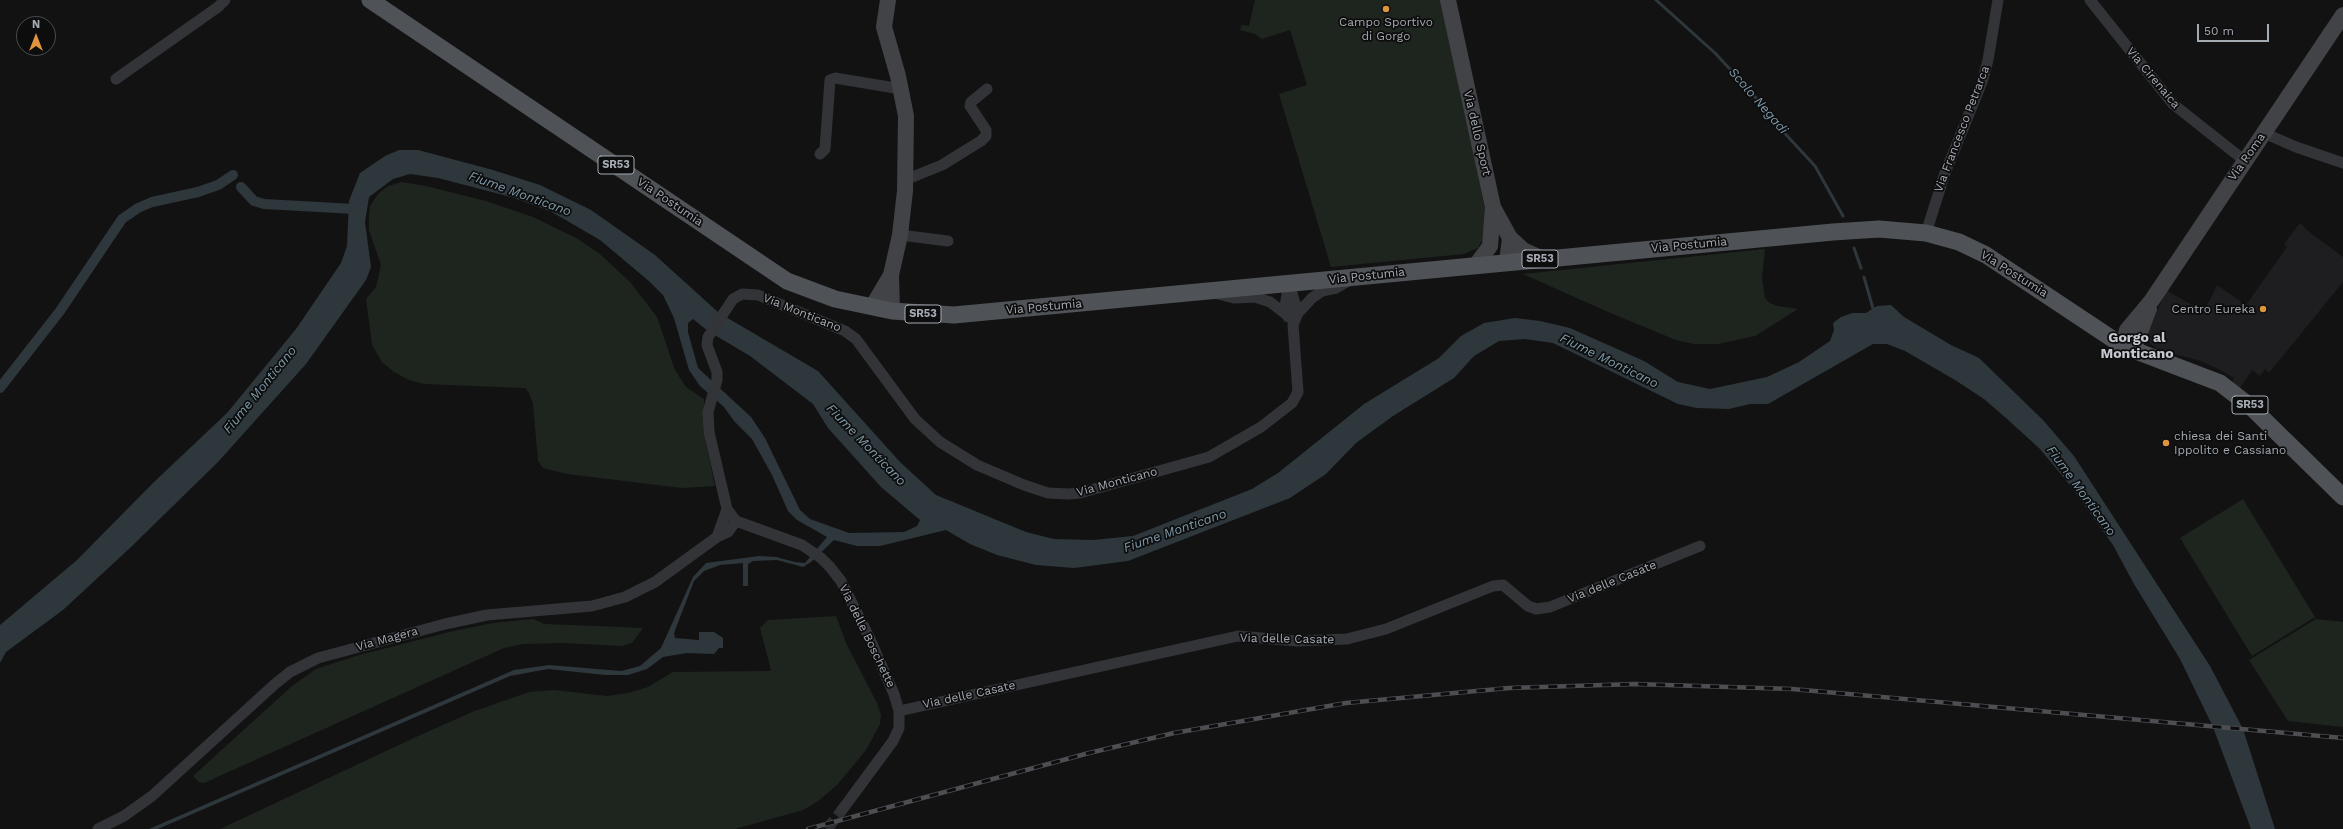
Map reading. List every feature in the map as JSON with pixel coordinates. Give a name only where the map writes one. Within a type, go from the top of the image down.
[{"type":"main road","name":"Via Postumia","points":[[370,0],[787,281],[835,299],[883,309],[954,315],[1206,292],[1505,262],[1862,230],[1926,233],[1960,242],[1986,255],[2099,331],[2128,348],[2220,383],[2239,396],[2343,497]]},
{"type":"street","points":[[116,79],[218,8],[225,0]]},
{"type":"street","points":[[883,309],[900,235],[905,180],[906,116],[901,90],[884,27],[887,0]]},
{"type":"street","name":"Via dello Sport","points":[[1448,0],[1493,207],[1510,238]]},
{"type":"street","name":"Via Francesco Petrarca","points":[[1926,233],[1944,173],[1982,82],[1988,60],[1998,0]]},
{"type":"street","name":"Via Cirenaica","points":[[2090,0],[2173,104],[2245,161]]},
{"type":"street","name":"Via Roma","points":[[2128,348],[2127,330],[2152,300],[2343,15]]},
{"type":"street","points":[[820,154],[825,148],[830,80],[835,78],[901,90]]},
{"type":"street","points":[[905,180],[942,165],[981,142],[986,136],[986,130],[970,106],[971,102],[986,89]]},
{"type":"street","points":[[2264,134],[2343,163]]},
{"type":"street","points":[[1476,265],[1490,246],[1493,231],[1493,207]]},
{"type":"street","points":[[1493,231],[1505,262]]},
{"type":"street","points":[[900,235],[948,241]]},
{"type":"street","points":[[1505,262],[1510,238]]},
{"type":"street","points":[[1510,238],[1523,250],[1543,259]]},
{"type":"street","points":[[1292,314],[1322,291],[1336,288],[1355,277]]},
{"type":"street","points":[[1289,284],[1292,314]]},
{"type":"street","points":[[1206,292],[1234,298],[1256,297],[1270,302],[1292,314]]},
{"type":"street","name":"Via Monticano","points":[[727,509],[709,432],[708,412],[717,380],[717,372],[706,346],[708,337],[730,302],[742,294],[758,295],[845,331],[856,339],[915,419],[940,442],[977,465],[1024,485],[1057,494],[1080,493],[1209,458],[1260,427],[1292,403],[1298,392],[1292,314]]},
{"type":"street","name":"Via Roma","points":[[2128,348],[2152,300]]},
{"type":"street","points":[[2099,331],[2127,330]]},
{"type":"street","points":[[717,537],[727,509]]},
{"type":"street","name":"Via delle Boschette","points":[[727,509],[736,521],[802,545],[821,558],[841,581],[894,694],[899,711],[899,728],[893,741],[842,810]]},
{"type":"street","name":"Via Magera","points":[[98,829],[124,816],[152,796],[275,684],[290,672],[318,658],[437,626],[473,618],[586,607],[625,597],[655,582],[717,537],[728,532],[736,521]]},
{"type":"street","points":[[728,532],[752,528]]},
{"type":"street","name":"Via delle Casate","points":[[899,711],[1238,636],[1297,641],[1346,639],[1386,629],[1493,586],[1503,585],[1528,606],[1536,609],[1550,607],[1700,546]]},
{"type":"shaded area","points":[[1255,0],[1443,0],[1487,220],[1484,236],[1478,248],[1464,254],[1331,267],[1279,94],[1307,85],[1290,30],[1262,39],[1255,34],[1240,30],[1242,25],[1249,26]]},
{"type":"shaded area","points":[[402,182],[426,186],[486,201],[533,217],[578,239],[600,254],[631,283],[657,317],[675,370],[686,387],[704,399],[703,430],[715,486],[682,488],[567,474],[543,468],[538,461],[533,404],[529,393],[525,388],[424,384],[409,380],[394,372],[382,362],[372,345],[366,299],[376,287],[381,265],[369,230],[370,206],[378,194],[388,186]]},
{"type":"shaded area","name":"Centro Eureka","points":[[2300,223],[2308,231],[2343,257],[2343,282],[2269,373],[2265,369],[2260,376],[2252,370],[2240,388],[2232,383],[2234,378],[2216,368],[2201,361],[2159,350],[2150,344],[2147,336],[2168,285],[2168,291],[2204,312],[2217,285],[2246,305],[2287,247],[2284,244]]},
{"type":"shaded area","points":[[1765,249],[1762,278],[1765,298],[1770,303],[1777,306],[1798,309],[1755,336],[1718,344],[1694,344],[1676,340],[1608,312],[1523,274]]},
{"type":"shaded area","points":[[2243,499],[2315,617],[2252,656],[2180,538]]},
{"type":"shaded area","points":[[836,616],[847,645],[877,703],[881,715],[880,724],[866,750],[837,785],[817,802],[803,810],[735,829],[220,829],[472,712],[529,692],[554,690],[607,696],[628,693],[648,687],[673,672],[769,671],[771,670],[760,628],[768,620]]},
{"type":"shaded area","points":[[533,619],[545,624],[643,628],[632,643],[622,646],[563,643],[523,644],[504,648],[204,783],[199,782],[193,776],[292,686],[316,669],[359,655],[454,631],[493,623]]},
{"type":"shaded area","points":[[2316,619],[2343,622],[2343,727],[2288,721],[2249,660]]},
{"type":"water","name":"Fiume Monticano","points":[[399,150],[418,150],[493,170],[540,185],[591,210],[655,255],[719,313],[818,371],[900,462],[936,495],[1026,532],[1054,539],[1093,540],[1133,536],[1252,489],[1278,473],[1364,404],[1439,358],[1461,336],[1484,323],[1515,318],[1540,321],[1570,328],[1644,361],[1678,382],[1710,389],[1767,377],[1799,362],[1830,341],[1834,330],[1833,323],[1841,317],[1852,313],[1866,313],[1877,306],[1891,305],[1904,317],[1951,345],[1979,358],[2043,420],[2074,456],[2210,666],[2243,729],[2275,829],[2251,829],[2213,727],[2180,659],[2134,584],[2113,545],[2070,485],[2040,449],[1984,399],[1955,380],[1905,351],[1887,344],[1873,344],[1768,404],[1750,404],[1729,409],[1697,408],[1678,404],[1553,343],[1525,339],[1499,341],[1474,356],[1454,378],[1393,416],[1356,443],[1326,474],[1290,498],[1128,561],[1074,568],[1036,565],[997,555],[970,544],[946,530],[880,546],[857,546],[834,540],[811,562],[803,567],[777,560],[753,561],[748,564],[748,586],[743,586],[743,563],[720,565],[704,571],[694,581],[674,633],[675,638],[699,640],[699,632],[714,632],[723,638],[723,648],[719,648],[714,654],[687,653],[663,657],[647,669],[628,675],[605,675],[548,669],[510,676],[158,829],[149,829],[514,670],[549,665],[621,671],[640,666],[661,648],[693,577],[706,563],[759,556],[776,557],[805,563],[827,537],[797,520],[788,511],[772,475],[752,439],[734,421],[724,407],[700,386],[689,370],[674,318],[663,295],[650,282],[600,240],[550,211],[511,197],[438,178],[410,174],[393,179],[369,197],[365,222],[371,267],[366,280],[306,364],[218,462],[131,547],[63,610],[6,652],[0,663],[0,625],[77,560],[153,483],[227,413],[296,329],[341,263],[347,246],[349,201],[360,173],[385,156]],"holes":[[[693,319],[708,331],[750,356],[813,404],[828,428],[881,487],[920,520],[917,526],[904,532],[849,533],[810,519],[800,510],[765,438],[751,417],[698,368],[688,332],[688,323]]]},
{"type":"waterway","name":"Scolo Negadi","points":[[1656,0],[1715,53],[1751,92],[1779,127],[1815,166],[1843,216]]},
{"type":"waterway","points":[[0,388],[60,311],[122,219],[138,208],[152,202],[198,192],[218,185],[233,175]]},
{"type":"waterway","points":[[241,187],[254,201],[264,204],[355,209]]},
{"type":"waterway","name":"Scolo Negadi","points":[[1854,248],[1861,268]]},
{"type":"waterway","name":"Scolo Negadi","points":[[1864,277],[1874,312]]},
{"type":"tunnel","points":[[827,829],[842,810]]},
{"type":"railway","points":[[808,829],[1089,753],[1174,733],[1346,703],[1509,688],[1635,684],[1792,689],[2343,738]]},
{"type":"place","name":"Campo Sportivo di Gorgo","points":[[1386,9]]},
{"type":"place","name":"Centro Eureka","points":[[2263,309]]},
{"type":"place","name":"chiesa dei Santi Ippolito e Cassiano","points":[[2166,443]]},
{"type":"district","name":"Gorgo al Monticano","points":[[2137,346]]}]
